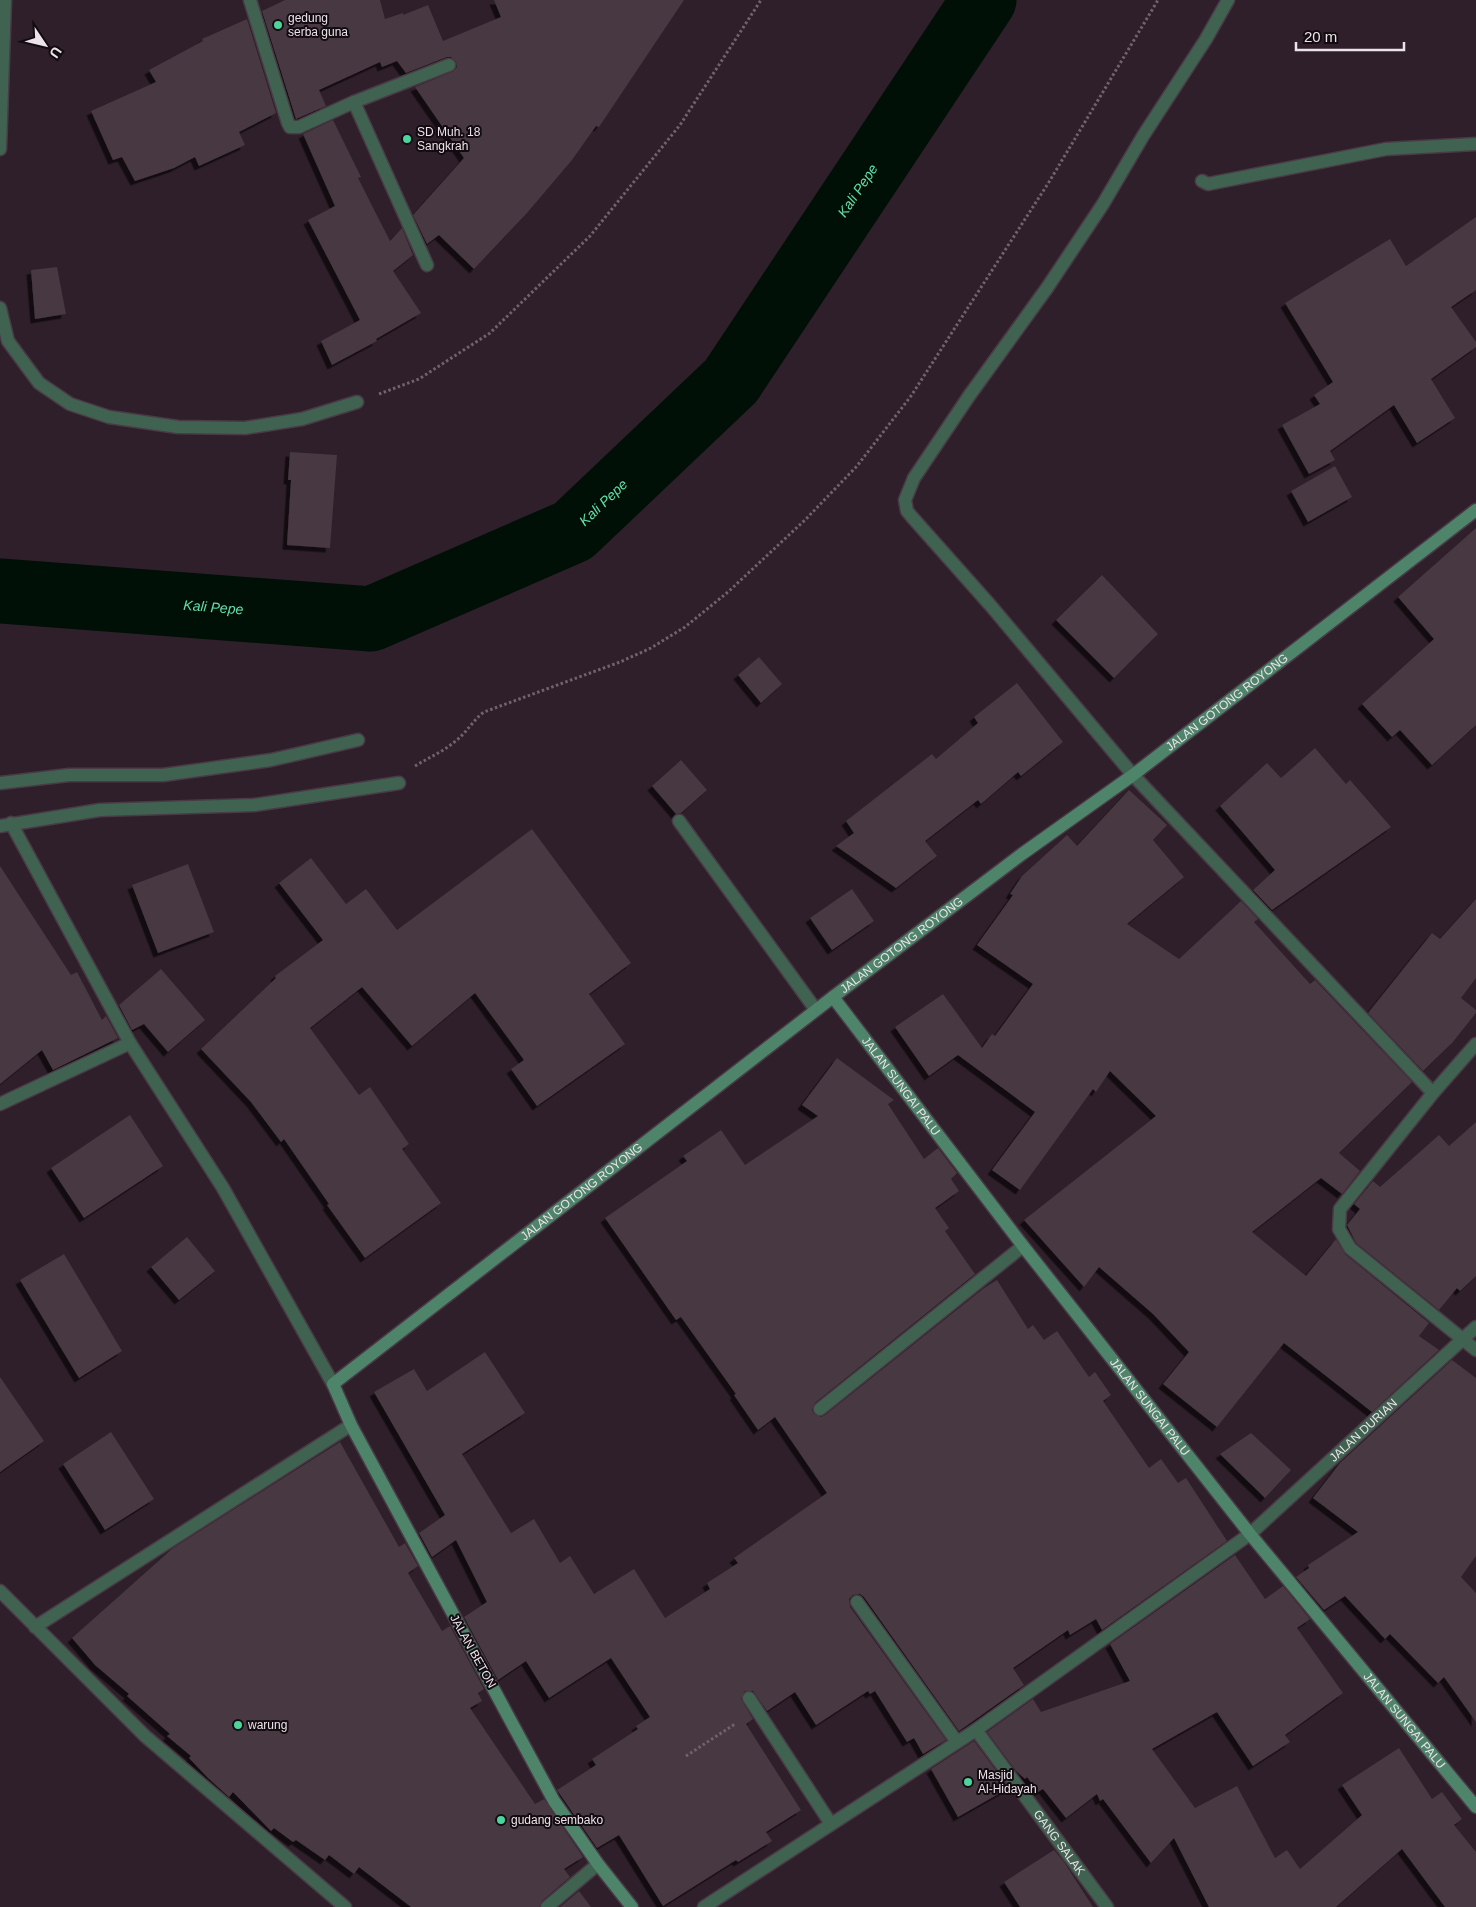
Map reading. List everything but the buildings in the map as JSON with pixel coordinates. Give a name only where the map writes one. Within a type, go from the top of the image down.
[{"type":"main road","name":"JALAN GOTONG ROYONG","points":[[333,1384],[833,997],[1022,854],[1133,774],[1476,510]]},
{"type":"main road","name":"JALAN SUNGAI PALU","points":[[833,997],[1023,1246],[1250,1534],[1476,1807]]},
{"type":"main road","name":"JALAN BETON","points":[[333,1384],[351,1425],[554,1801],[598,1864],[632,1907]]},
{"type":"street","points":[[0,149],[5,0]]},
{"type":"street","points":[[250,0],[290,127],[298,127],[354,102],[449,65]]},
{"type":"street","points":[[1228,0],[1206,39],[1143,136],[1103,204],[1047,288],[969,396],[914,478],[905,500],[907,511],[991,606],[1133,774],[1433,1093]]},
{"type":"street","points":[[354,102],[427,265]]},
{"type":"street","points":[[1202,181],[1208,184],[1386,149],[1476,144]]},
{"type":"street","points":[[0,308],[8,341],[39,382],[70,404],[109,417],[178,427],[245,428],[302,419],[357,402]]},
{"type":"street","points":[[0,783],[82,775],[163,775],[271,760],[358,740]]},
{"type":"street","points":[[333,1384],[223,1188],[130,1043],[6,825],[100,810],[254,805],[399,783]]},
{"type":"street","points":[[679,821],[816,1010]]},
{"type":"street","points":[[0,1104],[130,1043]]},
{"type":"street","points":[[1476,1044],[1433,1093],[1340,1209],[1339,1229],[1350,1248],[1476,1350]]},
{"type":"street","points":[[820,1409],[1023,1246]]},
{"type":"street","name":"JALAN DURIAN","points":[[704,1907],[976,1730],[1250,1534],[1476,1327]]},
{"type":"street","points":[[35,1627],[351,1425]]},
{"type":"street","points":[[0,1591],[145,1736],[345,1907]]},
{"type":"street","points":[[857,1602],[957,1742]]},
{"type":"street","points":[[749,1698],[831,1824]]},
{"type":"street","name":"GANG SALAK","points":[[976,1730],[1107,1907]]},
{"type":"street","points":[[547,1907],[598,1864]]},
{"type":"path","points":[[357,402],[419,379],[490,333],[590,236],[680,125],[762,0]]},
{"type":"path","points":[[399,783],[402,773],[453,743],[466,732],[474,719],[484,712],[620,662],[651,648],[685,627],[728,592],[806,519],[858,466],[911,396],[1028,215],[1158,0]]},
{"type":"path","points":[[686,1756],[757,1710]]},
{"type":"waterway","name":"Kali Pepe","points":[[0,591],[371,619],[573,531],[731,381],[984,0]]},
{"type":"place","name":"gedung serba guna","points":[[278,25]]},
{"type":"place","name":"SD Muh. 18 Sangkrah","points":[[407,139]]},
{"type":"place","name":"warung","points":[[238,1725]]},
{"type":"place","name":"Masjid Al-Hidayah","points":[[968,1782]]},
{"type":"place","name":"gudang sembako","points":[[501,1820]]}]
